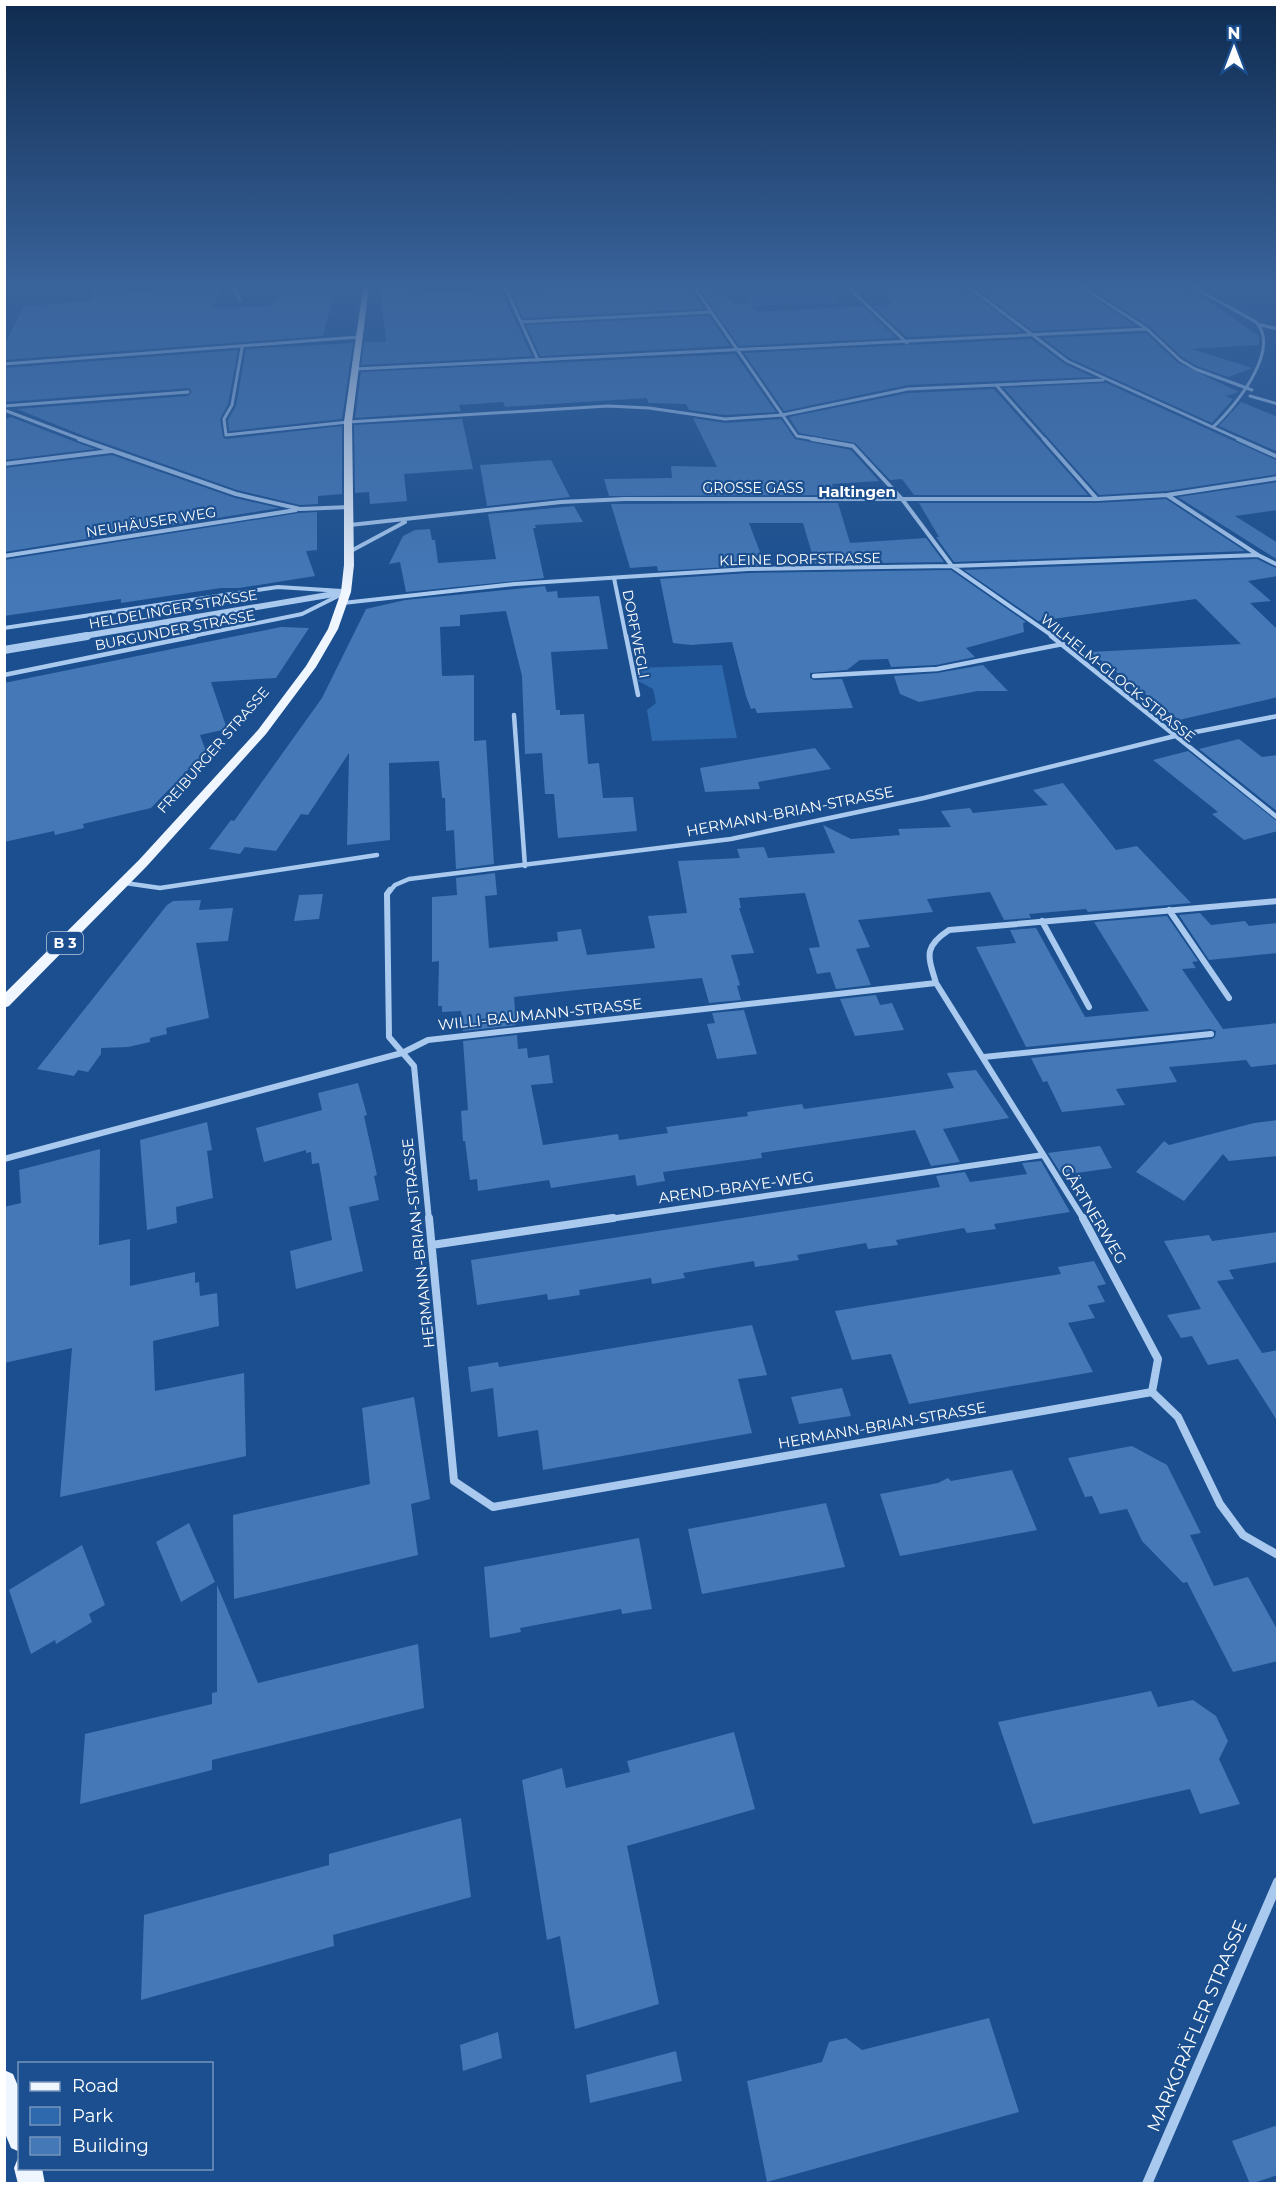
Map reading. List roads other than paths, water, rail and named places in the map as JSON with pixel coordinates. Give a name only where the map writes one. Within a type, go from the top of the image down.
[{"type":"main road","name":"FREIBURGER STRASSE","points":[[4,1003],[125,883],[278,712],[333,629],[344,597],[349,552],[348,422],[352,389]]},
{"type":"main road","points":[[4,2083],[18,2132]]},
{"type":"street","points":[[235,389],[232,405],[224,419],[226,435],[348,422],[608,406],[649,408],[725,419],[782,415],[907,389]]},
{"type":"street","name":"WILHELM-GLOCK-STRASSE","points":[[765,389],[797,436],[853,446],[902,499],[952,566],[1063,644],[1278,818]]},
{"type":"street","points":[[1000,389],[1097,499]]},
{"type":"street","points":[[1124,389],[1278,457]]},
{"type":"street","points":[[1213,427],[1250,396],[1252,390]]},
{"type":"street","points":[[4,408],[188,393]]},
{"type":"street","points":[[1250,396],[1278,404]]},
{"type":"street","points":[[4,408],[111,451],[236,494],[300,509],[350,507]]},
{"type":"street","points":[[4,464],[111,451]]},
{"type":"street","name":"GROSSE GASS","points":[[350,525],[408,521],[497,508],[614,500],[1097,499],[1167,495],[1278,478]]},
{"type":"street","name":"KLEINE DORFSTRASSE","points":[[1167,495],[1258,555],[1278,565]]},
{"type":"street","name":"NEUHÄUSER WEG","points":[[4,556],[300,509]]},
{"type":"street","name":"GROSSE GASS","points":[[349,552],[408,521]]},
{"type":"street","name":"KLEINE DORFSTRASSE","points":[[344,597],[406,596],[748,569],[952,566],[1258,555]]},
{"type":"street","name":"DORFWEGLI","points":[[614,578],[638,695]]},
{"type":"street","points":[[4,628],[278,587],[295,586],[344,597]]},
{"type":"street","name":"HELDELINGER STRASSE","points":[[4,650],[344,597]]},
{"type":"street","name":"BURGUNDER STRASSE","points":[[4,675],[302,614],[344,597]]},
{"type":"street","points":[[814,676],[937,669],[1063,644]]},
{"type":"street","points":[[514,715],[525,866]]},
{"type":"street","name":"HERMANN-BRIAN-STRASSE","points":[[1152,1392],[493,1507],[454,1481],[414,1066],[389,1037],[387,894],[395,885],[409,879],[731,839],[924,798],[1175,736],[1278,716]]},
{"type":"street","points":[[125,883],[160,888],[377,855]]},
{"type":"street","points":[[936,983],[928,955],[935,939],[949,930],[1278,901]]},
{"type":"street","points":[[1169,910],[1229,999]]},
{"type":"street","points":[[1042,921],[1089,1008]]},
{"type":"street","name":"WILLI-BAUMANN-STRASSE","points":[[4,1158],[402,1053],[428,1040],[936,983]]},
{"type":"street","name":"GÄRTNERWEG","points":[[936,983],[1093,1235],[1158,1359],[1152,1392]]},
{"type":"street","points":[[984,1057],[1211,1034]]},
{"type":"street","name":"AREND-BRAYE-WEG","points":[[432,1245],[1043,1155]]},
{"type":"street","points":[[1152,1392],[1178,1417],[1220,1504],[1243,1535],[1278,1555]]},
{"type":"street","name":"MARKGRÄFLER STRASSE","points":[[1147,2184],[1278,1882]]},
{"type":"district","name":"Haltingen","points":[[857,491]]}]
